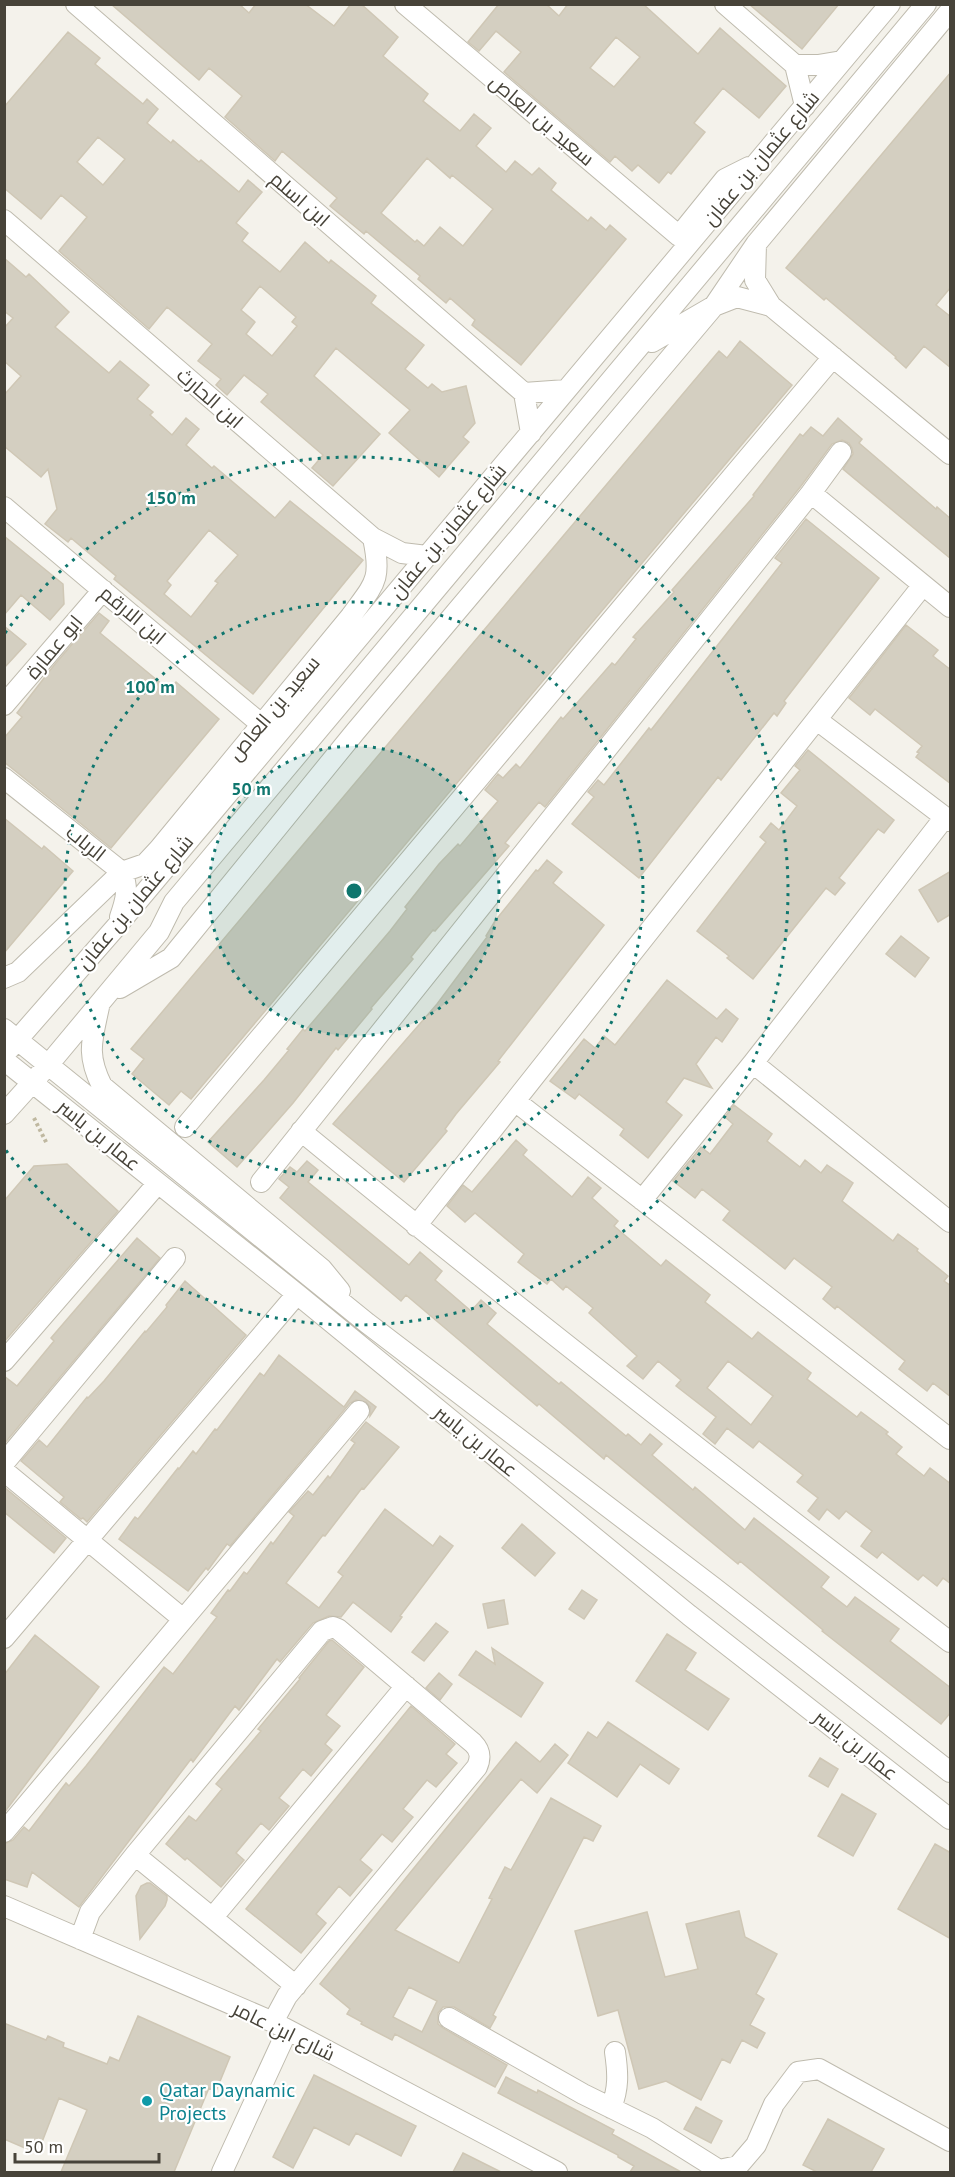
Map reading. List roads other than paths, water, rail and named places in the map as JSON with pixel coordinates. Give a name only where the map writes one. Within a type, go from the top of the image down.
[{"type":"street","name":"ابن اسلم","points":[[76,4],[524,393]]},
{"type":"street","name":"سعيد بن العاص","points":[[405,4],[679,236]]},
{"type":"street","points":[[725,4],[795,65],[805,106]]},
{"type":"street","name":"شارع عثمان بن عفان","points":[[4,1057],[11,1035],[116,927],[184,843],[890,4]]},
{"type":"street","name":"شارع عثمان بن عفان","points":[[4,1114],[33,1083],[159,932],[174,902],[926,4]]},
{"type":"street","name":"شارع عثمان بن عفان","points":[[104,999],[171,958],[355,732],[714,306],[756,244],[951,10]]},
{"type":"street","points":[[795,65],[818,65],[842,61]]},
{"type":"street","points":[[590,363],[591,350],[603,328],[725,179],[754,166]]},
{"type":"street","name":"ابن الحارث","points":[[4,220],[373,538],[402,553],[427,556]]},
{"type":"street","points":[[756,244],[755,280],[771,306],[951,454]]},
{"type":"street","points":[[638,350],[714,306],[737,297],[771,306]]},
{"type":"street","points":[[185,1127],[833,357]]},
{"type":"street","points":[[531,432],[524,393],[566,390]]},
{"type":"street","points":[[261,1182],[811,493],[841,452]]},
{"type":"street","points":[[811,493],[951,607]]},
{"type":"street","name":"ابن الارقم","points":[[4,507],[261,724]]},
{"type":"street","name":"سعيد بن العاص","points":[[4,978],[18,972],[122,872],[145,864],[159,849],[351,616],[375,583],[378,563],[373,538]]},
{"type":"street","points":[[416,1226],[923,585]]},
{"type":"street","name":"ابو عمارة","points":[[4,705],[103,590]]},
{"type":"street","points":[[351,616],[381,611]]},
{"type":"street","points":[[642,1200],[948,819],[817,720]]},
{"type":"street","name":"الرباب","points":[[4,778],[122,872],[127,884],[127,898],[116,927]]},
{"type":"street","points":[[159,849],[184,843]]},
{"type":"street","points":[[104,999],[90,1048],[94,1070],[102,1086],[322,1269],[366,1323]]},
{"type":"street","name":"عمار بن ياسر","points":[[11,1035],[366,1323],[704,1580],[951,1772]]},
{"type":"street","name":"عمار بن ياسر","points":[[4,1057],[33,1083],[297,1294],[680,1607],[951,1819]]},
{"type":"street","points":[[753,1063],[951,1222]]},
{"type":"street","points":[[514,1101],[951,1439]]},
{"type":"street","points":[[301,1131],[416,1226],[711,1459],[951,1642]]},
{"type":"street","points":[[4,1361],[158,1183]]},
{"type":"street","points":[[4,1463],[175,1258]]},
{"type":"street","points":[[4,1638],[297,1294]]},
{"type":"street","points":[[4,1832],[359,1411]]},
{"type":"street","points":[[4,1471],[183,1619]]},
{"type":"street","points":[[80,1939],[90,1912],[322,1630],[338,1629],[477,1747],[479,1763],[287,1996],[280,2027],[222,2172]]},
{"type":"street","points":[[213,1917],[406,1686]]},
{"type":"street","points":[[135,1855],[296,1986]]},
{"type":"street","name":"شارع ابن عامر","points":[[4,1906],[280,2027],[557,2172]]},
{"type":"street","points":[[449,2018],[611,2108],[652,2128],[719,2170],[738,2166],[756,2145],[774,2104],[798,2072],[819,2069],[951,2141]]},
{"type":"street","points":[[611,2108],[618,2092],[615,2052]]},
{"type":"place","name":"Qatar Daynamic Projects","points":[[147,2101]]}]
